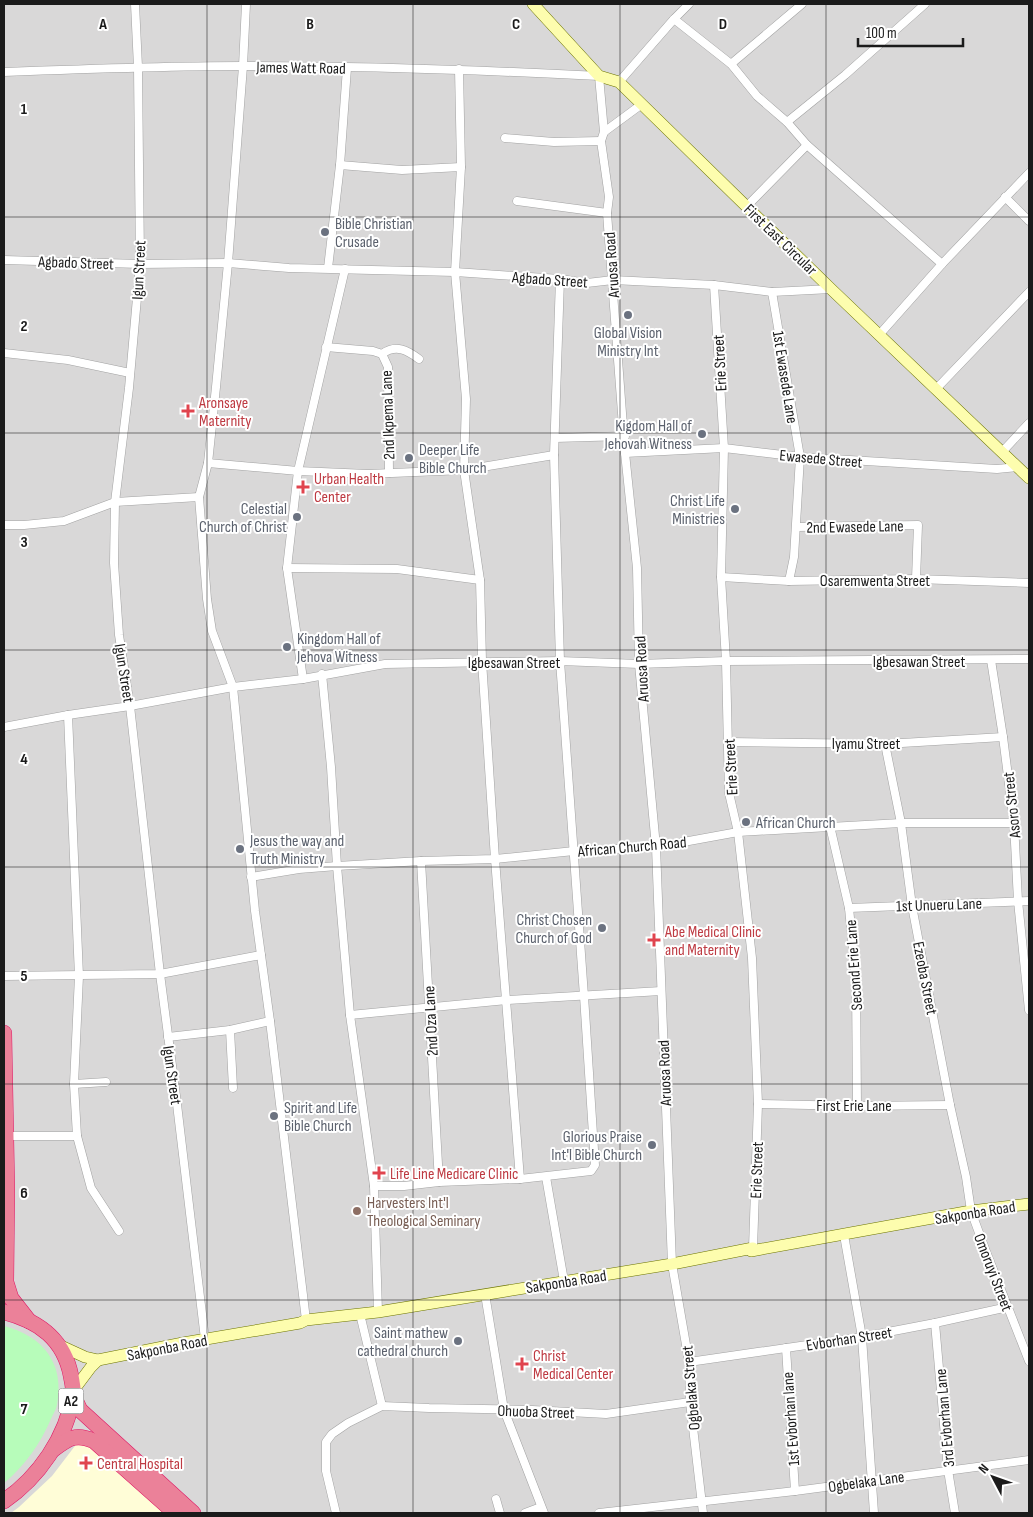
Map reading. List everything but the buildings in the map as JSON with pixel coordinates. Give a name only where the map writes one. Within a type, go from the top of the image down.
[{"type":"highway","name":"A2","points":[[4,1033],[7,1190],[6,1282],[11,1298],[29,1321]]},
{"type":"highway","name":"A2","points":[[4,1312],[20,1316],[29,1321],[44,1330],[61,1346],[69,1366],[73,1393],[80,1410],[193,1513]]},
{"type":"highway","name":"A2","points":[[4,1501],[31,1479],[51,1452],[65,1425],[73,1393]]},
{"type":"highway","name":"A2","points":[[51,1452],[66,1440],[75,1436],[84,1436],[94,1441],[175,1513]]},
{"type":"main road","points":[[533,4],[599,76]]},
{"type":"main road","name":"First East Circular","points":[[599,76],[619,82],[1029,478]]},
{"type":"main road","name":"Sakponba Road","points":[[61,1346],[85,1357],[98,1360],[300,1323],[306,1320],[378,1312],[672,1264],[753,1248],[751,1251],[971,1211],[1029,1204]]},
{"type":"main road","points":[[73,1393],[90,1367],[98,1360]]},
{"type":"street","name":"Igun Street","points":[[135,4],[138,68],[140,264],[115,502],[114,563],[119,635],[130,706],[160,974],[205,1339]]},
{"type":"street","points":[[246,4],[228,263],[208,462],[199,497],[206,599],[212,631],[233,687],[251,877],[306,1320]]},
{"type":"street","points":[[619,82],[689,4]]},
{"type":"street","points":[[731,64],[802,4]]},
{"type":"street","points":[[787,122],[845,75],[925,4]]},
{"type":"street","points":[[674,19],[731,64],[757,96],[787,122],[807,145],[942,264]]},
{"type":"street","name":"James Watt Road","points":[[4,72],[243,66],[459,69],[599,76]]},
{"type":"street","points":[[328,268],[340,164],[347,68]]},
{"type":"street","points":[[459,69],[461,167],[455,272],[466,399],[464,470],[480,580],[482,661],[495,858],[520,1179]]},
{"type":"street","name":"Aruosa Road","points":[[599,76],[604,132],[601,141],[609,197],[607,213],[625,453],[637,568],[639,664],[656,847],[672,1264]]},
{"type":"street","points":[[604,132],[642,104]]},
{"type":"street","points":[[504,138],[554,142],[601,141]]},
{"type":"street","points":[[747,206],[807,145]]},
{"type":"street","points":[[340,164],[402,170],[461,167]]},
{"type":"street","points":[[879,335],[942,264],[1029,173]]},
{"type":"street","points":[[1005,197],[1029,221]]},
{"type":"street","points":[[518,201],[607,213]]},
{"type":"street","name":"Agbado Street","points":[[4,260],[140,264],[228,263],[289,268],[455,272],[560,279],[587,284],[613,280],[714,285],[772,292],[832,289]]},
{"type":"street","points":[[304,679],[287,568],[298,471],[345,269]]},
{"type":"street","points":[[374,1186],[404,1186],[439,1182],[546,1177],[592,1171],[595,1165],[560,661],[554,455],[560,279]]},
{"type":"street","name":"Erie Street","points":[[714,285],[724,448],[721,576],[729,742],[729,793],[738,832],[752,958],[758,1104],[753,1248]]},
{"type":"street","name":"1st Ewasede Lane","points":[[772,292],[800,457],[797,527],[790,581]]},
{"type":"street","points":[[937,388],[1029,292]]},
{"type":"street","name":"2nd Ikpema Lane","points":[[326,347],[373,351],[382,354],[388,367],[389,473]]},
{"type":"street","points":[[382,354],[387,350],[404,349],[419,359]]},
{"type":"street","points":[[4,354],[68,360],[130,373]]},
{"type":"street","points":[[1003,451],[1029,423]]},
{"type":"street","points":[[555,438],[625,436]]},
{"type":"street","name":"Ewasede Street","points":[[625,453],[724,448],[800,457],[997,469],[1018,467]]},
{"type":"street","points":[[208,462],[298,471],[368,474],[464,470],[554,455]]},
{"type":"street","points":[[4,525],[64,521],[115,502],[199,497]]},
{"type":"street","name":"2nd Ewasede Lane","points":[[797,527],[918,525],[916,579]]},
{"type":"street","points":[[287,568],[397,569],[480,580]]},
{"type":"street","name":"Osaremwenta Street","points":[[721,576],[790,581],[916,579],[1029,583]]},
{"type":"street","name":"Igbesawan Street","points":[[4,727],[233,687],[304,679],[322,674],[385,664],[482,661],[639,664],[1029,659]]},
{"type":"street","name":"Asoro Street","points":[[991,660],[1014,823],[1018,901],[1028,978],[1029,1010]]},
{"type":"street","points":[[322,674],[350,1015],[374,1186],[378,1312]]},
{"type":"street","points":[[68,715],[79,976],[74,1084],[77,1136],[91,1188],[119,1231]]},
{"type":"street","name":"Iyamu Street","points":[[729,742],[885,744],[1003,737]]},
{"type":"street","name":"Ezeoba Street","points":[[885,744],[901,823],[912,906],[950,1105],[966,1177],[971,1211]]},
{"type":"street","name":"African Church Road","points":[[251,877],[299,869],[337,866],[656,847],[738,832],[901,823],[1014,823]]},
{"type":"street","name":"Second Erie Lane","points":[[830,826],[849,908],[856,980],[857,1106]]},
{"type":"street","name":"2nd Oza Lane","points":[[420,860],[439,1182]]},
{"type":"street","name":"1st Unueru Lane","points":[[849,908],[1029,901]]},
{"type":"street","points":[[4,976],[160,974],[261,955]]},
{"type":"street","points":[[350,1015],[507,1000],[661,991]]},
{"type":"street","points":[[168,1037],[230,1030],[270,1021]]},
{"type":"street","points":[[230,1030],[233,1088]]},
{"type":"street","points":[[74,1084],[106,1082]]},
{"type":"street","name":"First Erie Lane","points":[[758,1104],[950,1105]]},
{"type":"street","points":[[5,1136],[77,1136]]},
{"type":"street","points":[[546,1177],[564,1281]]},
{"type":"street","name":"Omoruyi Street","points":[[971,1211],[984,1249],[1029,1361]]},
{"type":"street","points":[[844,1235],[862,1337],[874,1513]]},
{"type":"street","name":"Ogbelaka Street","points":[[672,1264],[689,1362],[690,1402],[703,1513]]},
{"type":"street","points":[[485,1294],[504,1410],[542,1510],[525,1513]]},
{"type":"street","name":"Evborhan Street","points":[[689,1362],[862,1337],[1008,1307]]},
{"type":"street","points":[[360,1314],[382,1406]]},
{"type":"street","name":"3rd Evborhan Lane","points":[[935,1323],[948,1470],[955,1513]]},
{"type":"street","name":"1st Evborhan lane","points":[[786,1348],[795,1490]]},
{"type":"street","name":"Ohuoba Street","points":[[336,1513],[326,1471],[326,1442],[332,1434],[348,1423],[382,1406],[606,1414],[690,1402]]},
{"type":"street","name":"Ogbelaka Lane","points":[[599,1513],[702,1502],[1029,1460]]},
{"type":"street","points":[[496,1499],[500,1513]]},
{"type":"shaded area","points":[[4,4],[1029,4],[1029,1513],[4,1513]]},
{"type":"shaded area","name":"Central Hospital","points":[[81,1438],[93,1446],[164,1513],[11,1513],[52,1476]]},
{"type":"green space","points":[[4,1326],[30,1337],[40,1344],[54,1364],[58,1376],[59,1390],[56,1409],[42,1437],[25,1462],[4,1483]]},
{"type":"place","name":"Bible Christian Crusade","points":[[325,232]]},
{"type":"place","name":"Global Vision Ministry Int","points":[[628,315]]},
{"type":"place","name":"Aronsaye Maternity","points":[[188,411]]},
{"type":"place","name":"Kigdom Hall of Jehovah Witness","points":[[702,434]]},
{"type":"place","name":"Deeper Life Bible Church","points":[[409,458]]},
{"type":"place","name":"Urban Health Center","points":[[303,487]]},
{"type":"place","name":"Christ Life Ministries","points":[[735,509]]},
{"type":"place","name":"Celestial Church of Christ","points":[[297,517]]},
{"type":"place","name":"Kingdom Hall of Jehova Witness","points":[[287,647]]},
{"type":"place","name":"African Church","points":[[746,822]]},
{"type":"place","name":"Jesus the way and Truth Ministry","points":[[240,849]]},
{"type":"place","name":"Christ Chosen Church of God","points":[[602,928]]},
{"type":"place","name":"Abe Medical Clinic and Maternity","points":[[654,940]]},
{"type":"place","name":"Spirit and Life Bible Church","points":[[274,1116]]},
{"type":"place","name":"Glorious Praise Int'l Bible Church","points":[[652,1145]]},
{"type":"place","name":"Life Line Medicare Clinic","points":[[379,1173]]},
{"type":"place","name":"Harvesters Int'l Theological Seminary","points":[[357,1211]]},
{"type":"place","name":"Saint mathew cathedral church","points":[[458,1341]]},
{"type":"place","name":"Christ Medical Center","points":[[522,1364]]},
{"type":"place","name":"Central Hospital","points":[[86,1463]]}]
